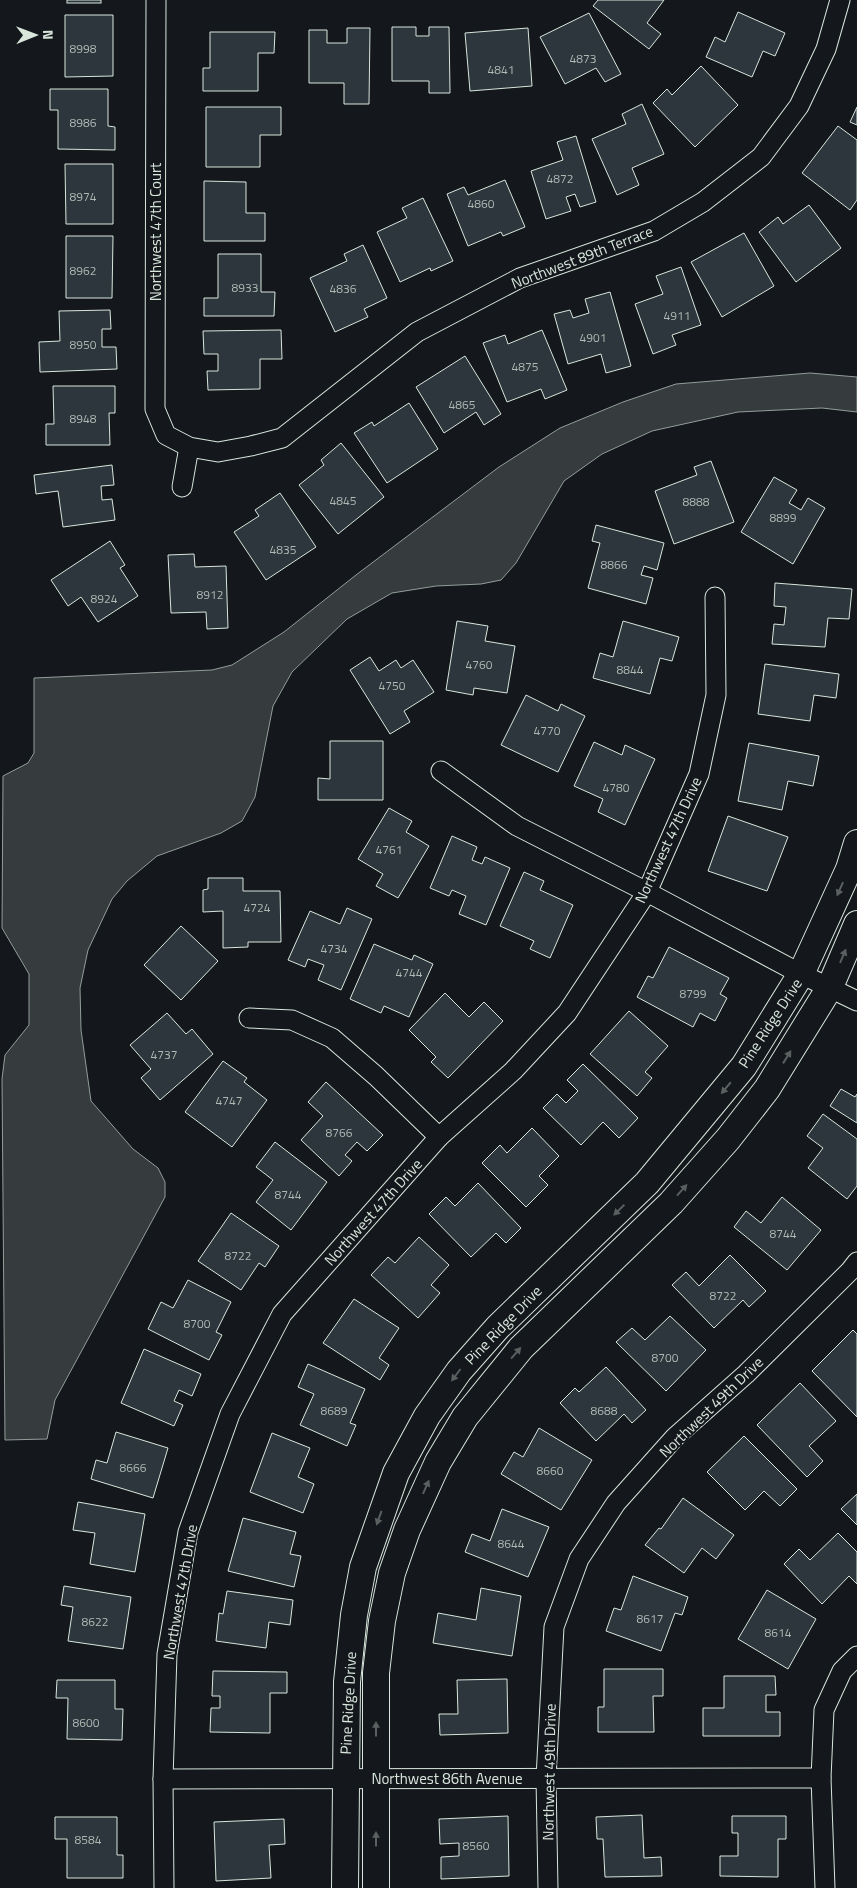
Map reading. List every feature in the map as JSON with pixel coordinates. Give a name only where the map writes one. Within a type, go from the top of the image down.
[{"type":"street","name":"Northwest 47th Court","points":[[156,0],[155,409],[166,435],[189,447]]},
{"type":"street","name":"Northwest 89th Terrace","points":[[189,447],[218,452],[282,438],[418,332],[520,278],[654,231],[703,202],[761,156],[799,106],[826,49],[840,0]]},
{"type":"street","points":[[182,487],[189,447]]},
{"type":"street","name":"Northwest 47th Drive","points":[[164,1888],[167,1654],[188,1532],[230,1414],[282,1314],[439,1137],[513,1071],[566,1013],[647,892],[700,774],[716,695],[714,597]]},
{"type":"street","points":[[441,770],[517,826],[857,1001]]},
{"type":"street","name":"Pine Ridge Drive","points":[[344,1888],[347,1682],[354,1615],[363,1567],[396,1473],[427,1416],[459,1371],[498,1327],[647,1183],[744,1066],[802,974],[849,870],[857,843]]},
{"type":"street","name":"Pine Ridge Drive","points":[[376,1888],[376,1673],[382,1621],[392,1573],[408,1530],[438,1462],[465,1417],[521,1348],[671,1203],[728,1139],[767,1089],[830,987],[857,924]]},
{"type":"street","points":[[249,1018],[292,1020],[332,1038],[376,1076],[439,1137]]},
{"type":"street","name":"Northwest 49th Drive","points":[[548,1888],[546,1778],[554,1627],[579,1559],[616,1503],[675,1437],[746,1374],[857,1262]]},
{"type":"street","points":[[825,1888],[820,1778],[824,1710],[842,1671],[857,1656]]},
{"type":"street","name":"Northwest 86th Avenue","points":[[164,1779],[820,1778]]},
{"type":"shaded area","points":[[810,373],[857,377],[857,412],[822,408],[738,412],[652,431],[602,454],[564,481],[516,563],[501,580],[481,584],[436,586],[392,593],[347,619],[292,672],[273,706],[255,797],[242,821],[221,833],[157,856],[127,881],[112,899],[88,950],[80,988],[81,1030],[91,1101],[133,1149],[158,1168],[165,1182],[165,1197],[55,1400],[47,1439],[5,1440],[2,1079],[5,1055],[29,1025],[29,974],[2,928],[3,776],[28,763],[34,753],[34,678],[212,670],[232,665],[284,632],[499,467],[560,428],[623,402],[676,384]]},
{"type":"building","points":[[67,0],[101,0],[101,3],[67,3]]},
{"type":"building","points":[[598,0],[664,0],[647,23],[661,34],[649,49],[593,6]]},
{"type":"building","points":[[738,12],[785,33],[775,56],[763,51],[752,77],[706,57],[715,37],[725,42]]},
{"type":"building","points":[[589,13],[621,74],[605,82],[596,68],[565,84],[540,37]]},
{"type":"building","points":[[65,15],[113,15],[113,76],[65,77]]},
{"type":"building","points":[[392,27],[416,27],[416,36],[429,36],[429,27],[449,27],[450,93],[429,93],[429,81],[392,81]]},
{"type":"building","points":[[347,28],[370,28],[369,104],[344,104],[344,83],[309,83],[309,30],[327,30],[327,43],[347,43]]},
{"type":"building","points":[[528,28],[532,86],[470,91],[465,33]]},
{"type":"building","points":[[210,32],[275,32],[274,53],[258,53],[258,91],[203,91],[203,68],[210,68]]},
{"type":"building","points":[[701,66],[738,105],[695,147],[653,103],[667,89],[672,95]]},
{"type":"building","points":[[50,89],[108,89],[108,126],[115,127],[115,150],[58,149],[58,110],[50,110]]},
{"type":"building","points":[[642,104],[664,154],[632,168],[639,185],[617,195],[592,139],[626,124],[622,114]]},
{"type":"building","points":[[206,107],[281,107],[281,135],[260,135],[260,167],[206,167]]},
{"type":"building","points":[[857,107],[857,125],[850,122]]},
{"type":"building","points":[[838,126],[857,140],[857,200],[850,210],[802,173]]},
{"type":"building","points":[[576,136],[596,202],[580,207],[575,194],[566,197],[571,211],[546,219],[531,171],[563,160],[557,142]]},
{"type":"building","points":[[65,164],[113,164],[113,224],[66,224]]},
{"type":"building","points":[[505,180],[525,227],[503,236],[501,232],[468,246],[447,194],[464,187],[468,195]]},
{"type":"building","points":[[204,181],[246,182],[246,213],[265,213],[265,241],[204,241]]},
{"type":"building","points":[[423,198],[453,261],[431,271],[430,268],[400,282],[377,232],[407,218],[402,208]]},
{"type":"building","points":[[809,205],[841,248],[796,282],[759,232],[778,217],[783,224]]},
{"type":"building","points":[[744,233],[774,286],[722,317],[691,262]]},
{"type":"building","points":[[66,236],[113,236],[112,298],[66,298]]},
{"type":"building","points":[[363,245],[387,298],[364,309],[368,317],[335,332],[310,278],[347,261],[344,254]]},
{"type":"building","points":[[218,254],[261,254],[261,292],[275,292],[274,316],[204,316],[204,298],[218,298]]},
{"type":"building","points":[[681,267],[701,325],[672,335],[676,345],[653,354],[635,304],[663,294],[656,276]]},
{"type":"building","points":[[610,292],[631,366],[606,373],[601,354],[568,364],[554,314],[570,310],[573,318],[589,313],[585,299]]},
{"type":"building","points":[[110,310],[111,329],[102,329],[102,347],[116,347],[117,369],[40,372],[39,342],[60,341],[59,311]]},
{"type":"building","points":[[281,330],[282,359],[260,359],[260,389],[208,390],[207,371],[218,371],[218,354],[204,354],[203,331]]},
{"type":"building","points":[[542,330],[567,390],[545,399],[541,389],[507,402],[483,343],[505,335],[508,344]]},
{"type":"building","points":[[465,356],[501,414],[484,425],[476,412],[444,433],[416,387]]},
{"type":"building","points":[[53,386],[115,386],[115,413],[109,413],[110,445],[46,445],[46,424],[54,424]]},
{"type":"building","points":[[409,403],[438,449],[387,483],[354,433],[372,422],[374,426]]},
{"type":"building","points":[[341,443],[384,497],[338,534],[299,485],[324,465],[321,460]]},
{"type":"building","points":[[711,461],[734,522],[674,544],[655,491],[697,475],[694,467]]},
{"type":"building","points":[[112,465],[114,485],[101,486],[102,500],[112,499],[115,520],[63,527],[58,491],[36,494],[34,475]]},
{"type":"building","points":[[774,477],[797,490],[789,503],[801,510],[808,498],[825,508],[793,564],[741,532]]},
{"type":"building","points":[[280,493],[316,547],[266,580],[234,532],[259,516],[255,510]]},
{"type":"building","points":[[596,525],[664,543],[657,570],[644,566],[641,575],[653,578],[646,604],[588,588],[600,543],[592,541]]},
{"type":"building","points":[[110,541],[125,565],[120,568],[138,596],[98,622],[81,597],[68,606],[51,580]]},
{"type":"building","points":[[194,554],[195,567],[226,566],[228,628],[207,629],[206,612],[171,613],[168,555]]},
{"type":"building","points":[[775,583],[852,589],[849,619],[828,618],[825,647],[772,644],[774,624],[784,625],[786,607],[774,606]]},
{"type":"building","points":[[457,621],[488,626],[485,641],[515,646],[507,693],[474,688],[473,695],[446,690]]},
{"type":"building","points":[[623,621],[679,637],[672,661],[660,658],[650,694],[593,678],[600,653],[613,657]]},
{"type":"building","points":[[370,657],[379,671],[396,660],[401,668],[413,660],[434,692],[404,711],[410,722],[390,734],[350,670]]},
{"type":"building","points":[[765,664],[839,674],[836,698],[814,695],[810,721],[758,714]]},
{"type":"building","points":[[526,695],[558,711],[561,704],[585,716],[558,772],[501,745]]},
{"type":"building","points":[[330,741],[383,741],[383,800],[318,800],[318,778],[330,779]]},
{"type":"building","points":[[594,742],[622,755],[625,745],[655,759],[625,825],[598,812],[603,799],[574,786]]},
{"type":"building","points":[[749,743],[819,756],[813,786],[788,781],[782,810],[738,801]]},
{"type":"building","points":[[389,808],[412,821],[406,832],[429,846],[398,898],[376,886],[383,874],[358,859]]},
{"type":"building","points":[[728,816],[788,837],[767,891],[708,871]]},
{"type":"building","points":[[452,836],[477,847],[472,860],[482,864],[485,857],[510,868],[486,925],[459,914],[466,896],[452,890],[449,896],[430,888]]},
{"type":"building","points":[[524,872],[544,881],[540,890],[573,905],[550,958],[530,949],[534,941],[500,926]]},
{"type":"building","points":[[208,878],[243,878],[243,891],[280,891],[281,942],[248,942],[248,947],[223,948],[223,911],[203,912],[203,890],[208,889]]},
{"type":"building","points":[[347,908],[372,919],[341,990],[318,980],[324,965],[308,959],[305,967],[288,960],[310,911],[340,924]]},
{"type":"building","points":[[181,926],[218,961],[181,1000],[144,965]]},
{"type":"building","points":[[374,944],[412,960],[414,955],[433,964],[409,1017],[384,1006],[381,1013],[350,999]]},
{"type":"building","points":[[669,947],[729,978],[720,994],[727,998],[715,1021],[700,1013],[693,1027],[637,997],[648,976],[653,978]]},
{"type":"building","points":[[445,993],[469,1017],[484,1002],[503,1021],[448,1078],[431,1062],[436,1057],[409,1030]]},
{"type":"building","points":[[629,1011],[668,1046],[645,1072],[652,1078],[637,1096],[590,1054]]},
{"type":"building","points":[[167,1013],[186,1034],[192,1029],[213,1054],[160,1100],[141,1078],[151,1069],[130,1045]]},
{"type":"building","points":[[223,1061],[247,1078],[244,1082],[267,1100],[232,1147],[185,1112]]},
{"type":"building","points":[[583,1064],[638,1118],[619,1138],[603,1122],[581,1145],[543,1108],[557,1094],[566,1103],[578,1091],[567,1080]]},
{"type":"building","points":[[326,1082],[383,1135],[367,1151],[357,1142],[345,1155],[352,1161],[339,1176],[301,1140],[323,1116],[308,1102]]},
{"type":"building","points":[[841,1089],[855,1097],[857,1094],[857,1123],[830,1106]]},
{"type":"building","points":[[823,1114],[857,1139],[857,1186],[847,1199],[808,1168],[823,1148],[807,1136]]},
{"type":"building","points":[[532,1128],[559,1156],[539,1176],[548,1185],[526,1207],[482,1163],[500,1145],[507,1153]]},
{"type":"building","points":[[275,1142],[327,1182],[291,1230],[256,1202],[273,1180],[256,1167]]},
{"type":"building","points":[[478,1183],[521,1228],[506,1243],[496,1233],[471,1257],[429,1214],[446,1197],[455,1206]]},
{"type":"building","points":[[782,1197],[821,1230],[787,1270],[734,1227],[746,1211],[761,1223]]},
{"type":"building","points":[[231,1213],[279,1246],[265,1267],[259,1263],[241,1290],[198,1261]]},
{"type":"building","points":[[419,1237],[449,1265],[431,1285],[440,1293],[418,1318],[371,1275],[388,1257],[395,1263]]},
{"type":"building","points":[[730,1255],[766,1291],[749,1307],[743,1300],[714,1328],[672,1285],[686,1272],[699,1286]]},
{"type":"building","points":[[188,1280],[231,1302],[216,1332],[222,1335],[209,1360],[148,1329],[161,1302],[173,1308]]},
{"type":"building","points":[[354,1299],[399,1328],[379,1358],[389,1365],[380,1380],[323,1343]]},
{"type":"building","points":[[670,1316],[706,1350],[666,1391],[616,1342],[632,1328],[645,1340]]},
{"type":"building","points":[[853,1330],[857,1334],[857,1417],[812,1371]]},
{"type":"building","points":[[144,1349],[201,1374],[192,1396],[179,1390],[174,1401],[183,1405],[174,1426],[121,1403]]},
{"type":"building","points":[[308,1364],[365,1389],[350,1423],[356,1425],[347,1446],[300,1425],[314,1394],[298,1387]]},
{"type":"building","points":[[606,1367],[646,1410],[632,1423],[624,1414],[596,1441],[560,1403],[575,1388],[579,1392]]},
{"type":"building","points":[[800,1383],[836,1421],[809,1446],[823,1461],[807,1477],[757,1425]]},
{"type":"building","points":[[539,1428],[592,1460],[561,1510],[501,1474],[514,1452],[523,1457]]},
{"type":"building","points":[[116,1432],[168,1448],[153,1498],[91,1479],[96,1460],[107,1463]]},
{"type":"building","points":[[272,1433],[310,1448],[298,1477],[314,1484],[303,1513],[250,1492]]},
{"type":"building","points":[[744,1436],[797,1489],[780,1506],[764,1491],[745,1510],[707,1472]]},
{"type":"building","points":[[857,1494],[857,1525],[841,1509]]},
{"type":"building","points":[[683,1498],[734,1535],[716,1559],[702,1548],[684,1573],[645,1545],[659,1528],[661,1529]]},
{"type":"building","points":[[78,1502],[145,1514],[135,1572],[90,1564],[95,1533],[73,1530]]},
{"type":"building","points":[[502,1509],[549,1527],[528,1577],[465,1552],[472,1534],[490,1541]]},
{"type":"building","points":[[243,1518],[296,1532],[290,1554],[301,1556],[294,1587],[228,1571]]},
{"type":"building","points":[[838,1533],[857,1552],[857,1584],[849,1576],[822,1604],[784,1564],[799,1549],[810,1560]]},
{"type":"building","points":[[633,1576],[688,1597],[682,1615],[675,1613],[661,1651],[606,1631],[614,1608],[621,1610]]},
{"type":"building","points":[[64,1586],[131,1597],[123,1649],[68,1641],[73,1607],[61,1605]]},
{"type":"building","points":[[481,1588],[521,1596],[512,1656],[433,1643],[438,1613],[476,1620]]},
{"type":"building","points":[[767,1590],[816,1619],[788,1669],[738,1639]]},
{"type":"building","points":[[227,1591],[293,1600],[290,1625],[269,1622],[266,1648],[216,1641],[219,1613],[223,1614]]},
{"type":"building","points":[[604,1669],[663,1669],[663,1696],[653,1696],[654,1732],[598,1732],[598,1707],[604,1707]]},
{"type":"building","points":[[213,1671],[287,1672],[287,1693],[270,1693],[270,1733],[210,1732],[211,1708],[220,1708],[220,1696],[212,1696]]},
{"type":"building","points":[[724,1676],[775,1676],[776,1695],[766,1695],[766,1712],[780,1712],[780,1736],[703,1736],[703,1708],[724,1708]]},
{"type":"building","points":[[507,1679],[508,1733],[440,1735],[439,1714],[458,1714],[457,1680]]},
{"type":"building","points":[[57,1680],[115,1680],[115,1709],[123,1709],[122,1740],[67,1739],[68,1698],[56,1698]]},
{"type":"building","points":[[642,1815],[644,1858],[661,1857],[662,1876],[605,1877],[603,1839],[597,1839],[596,1817]]},
{"type":"building","points":[[508,1816],[509,1876],[441,1879],[441,1857],[459,1856],[459,1843],[440,1844],[439,1819]]},
{"type":"building","points":[[732,1816],[786,1816],[786,1839],[778,1839],[778,1877],[720,1876],[720,1856],[738,1856],[738,1833],[732,1833]]},
{"type":"building","points":[[55,1817],[117,1817],[117,1855],[123,1855],[123,1878],[67,1878],[67,1839],[55,1839]]},
{"type":"building","points":[[284,1819],[285,1844],[269,1845],[271,1878],[216,1881],[214,1822]]}]
